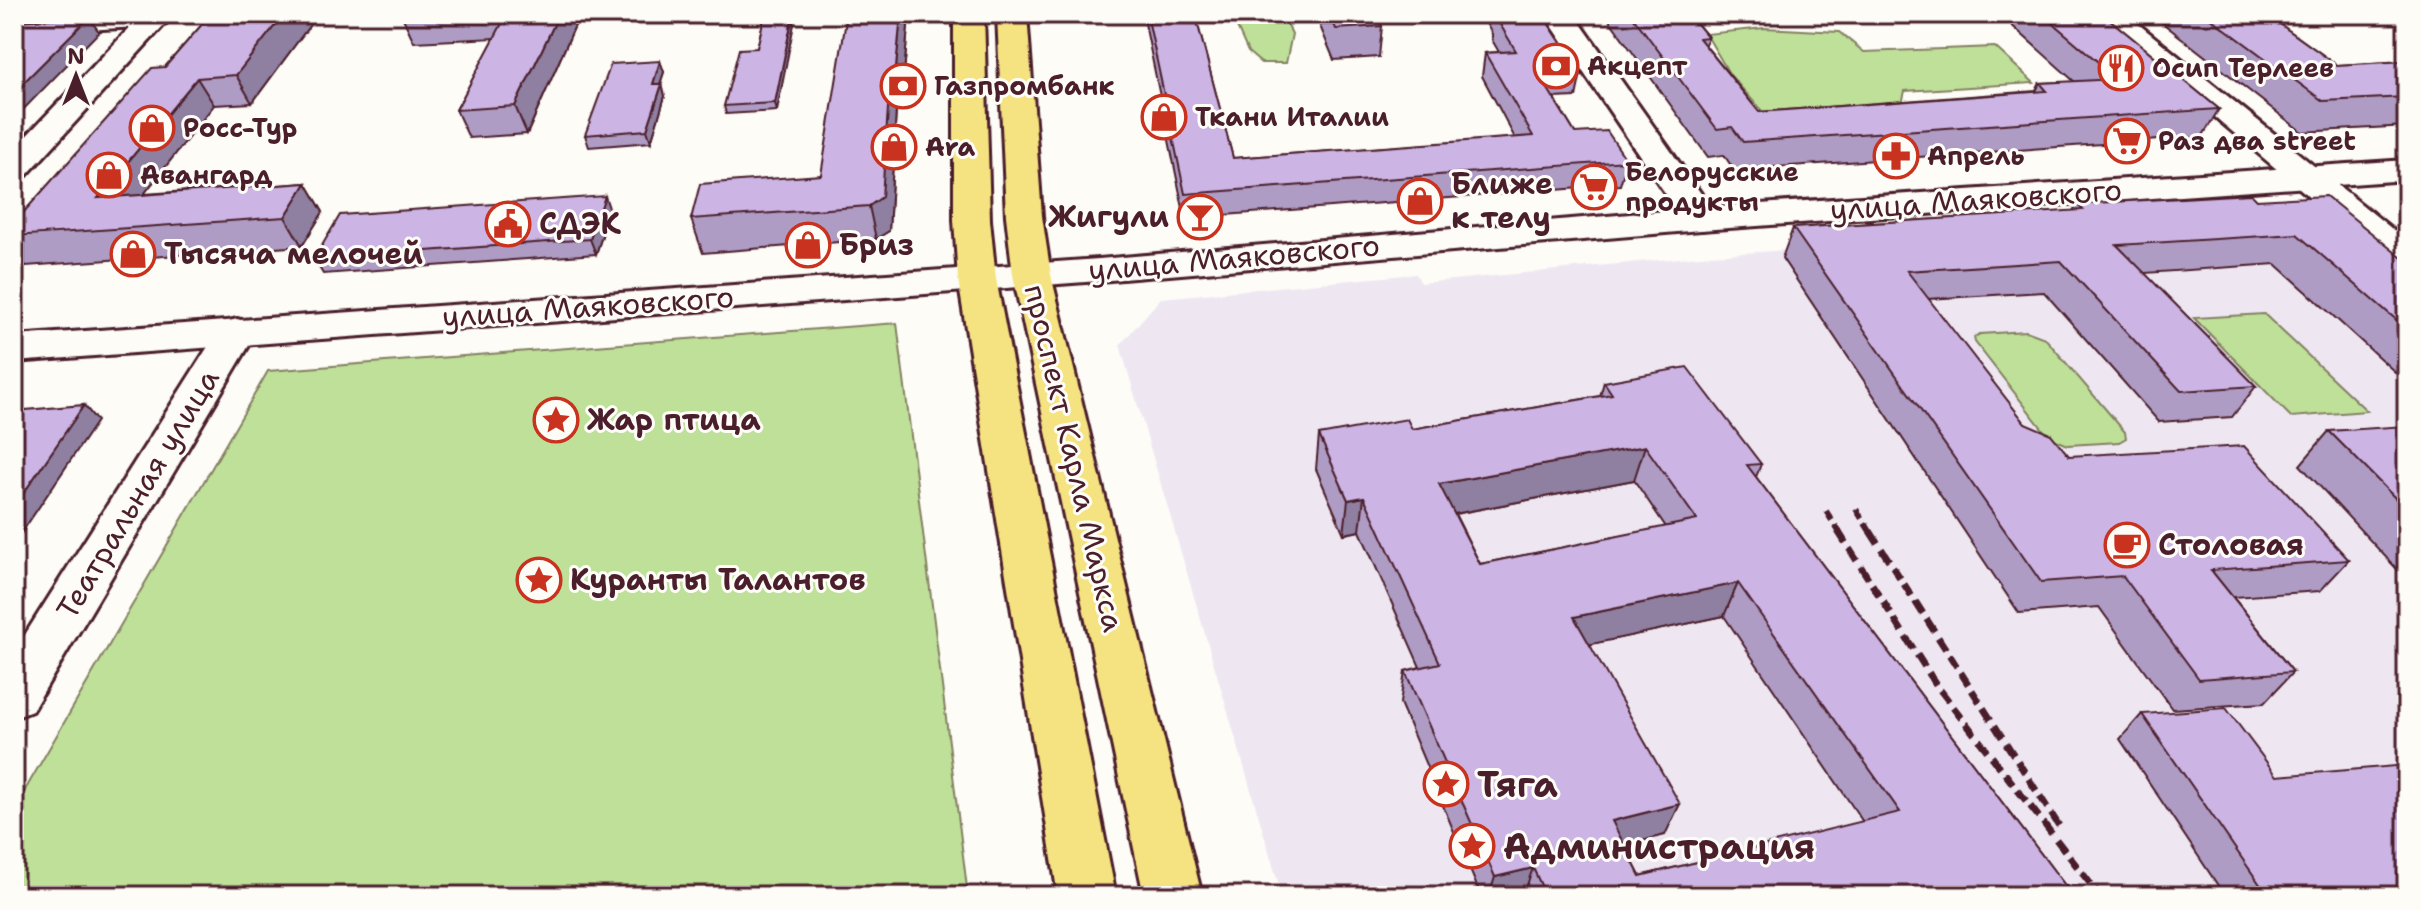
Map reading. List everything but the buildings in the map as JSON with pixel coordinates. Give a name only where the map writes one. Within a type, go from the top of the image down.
[{"type":"main road","name":"проспект Карла Маркса","points":[[969,14],[972,220],[977,279],[1087,896]]},
{"type":"main road","name":"проспект Карла Маркса","points":[[1012,14],[1024,216],[1032,275],[1173,896]]},
{"type":"main road","points":[[1559,14],[1701,219]]},
{"type":"main road","points":[[2108,14],[2407,260]]},
{"type":"main road","points":[[14,25],[158,16]]},
{"type":"main road","points":[[14,169],[158,16]]},
{"type":"main road","name":"улица Маяковского","points":[[14,349],[1032,275],[1701,219],[2407,170]]},
{"type":"main road","name":"Театральная улица","points":[[14,696],[237,332]]},
{"type":"shaded area","points":[[2300,217],[2407,310],[2407,896],[1282,896],[1120,345],[1161,298],[1416,274],[1421,283],[1711,255]]},
{"type":"green space","points":[[1231,14],[1282,14],[1292,34],[1286,63],[1261,63],[1248,52]]},
{"type":"green space","points":[[1764,28],[1839,32],[1864,52],[1995,47],[2034,83],[1905,91],[1901,108],[1770,120],[1730,75],[1706,34]]},
{"type":"green space","points":[[2264,314],[2367,411],[2291,417],[2194,318]]},
{"type":"green space","points":[[897,323],[968,896],[14,896],[14,809],[268,371]]},
{"type":"green space","points":[[2026,331],[2045,338],[2125,432],[2126,438],[2119,442],[2068,445],[2049,437],[1974,337]]},
{"type":"railway","points":[[1856,509],[1871,533]]},
{"type":"railway","points":[[1826,511],[1840,533]]},
{"type":"railway","points":[[1838,531],[1937,686],[2100,896]]},
{"type":"railway","points":[[1870,531],[2061,829]]},
{"type":"place","name":"Акцепт","points":[[1556,66]]},
{"type":"place","name":"Осип Терлеев","points":[[2121,68]]},
{"type":"place","name":"Газпромбанк","points":[[903,86]]},
{"type":"place","name":"Ткани Италии","points":[[1164,117]]},
{"type":"place","name":"Росс-Тур","points":[[152,128]]},
{"type":"place","name":"Раз два street","points":[[2127,141]]},
{"type":"place","name":"Ara","points":[[894,147]]},
{"type":"place","name":"Апрель","points":[[1896,156]]},
{"type":"place","name":"Авангард","points":[[109,175]]},
{"type":"place","name":"Белорусские продукты","points":[[1594,187]]},
{"type":"place","name":"Ближе к телу","points":[[1420,201]]},
{"type":"place","name":"Жигули","points":[[1200,217]]},
{"type":"place","name":"СДЭК","points":[[508,224]]},
{"type":"place","name":"Бриз","points":[[808,245]]},
{"type":"place","name":"Тысяча мелочей","points":[[133,254]]},
{"type":"place","name":"Жар птица","points":[[556,420]]},
{"type":"place","name":"Столовая","points":[[2127,545]]},
{"type":"place","name":"Куранты Талантов","points":[[539,580]]},
{"type":"place","name":"Тяга","points":[[1446,784]]},
{"type":"place","name":"Администрация","points":[[1472,846]]}]
